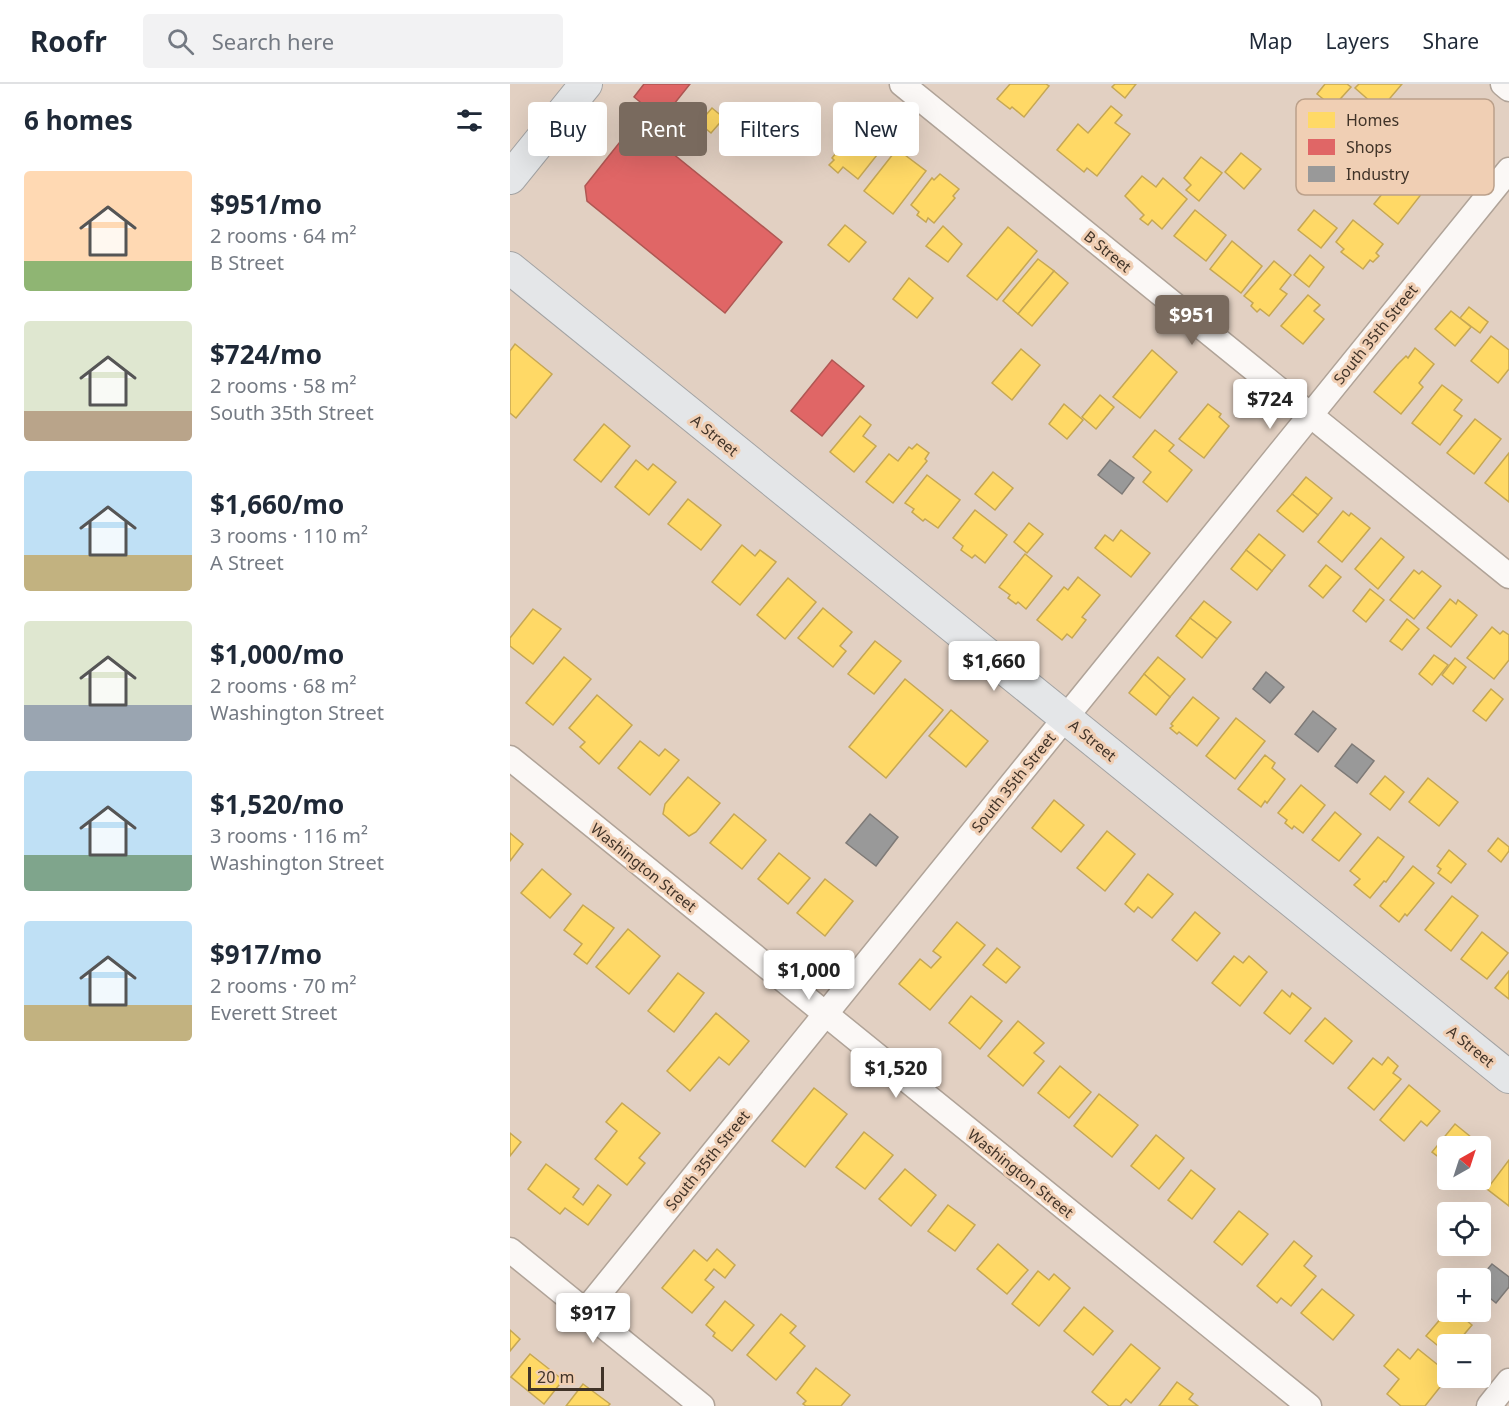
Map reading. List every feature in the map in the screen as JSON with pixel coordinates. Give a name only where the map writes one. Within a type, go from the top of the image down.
[{"type":"main road","points":[[510,178],[586,84]]},
{"type":"main road","name":"A Street","points":[[510,268],[1509,1077]]},
{"type":"street","name":"B Street","points":[[902,84],[1509,576]]},
{"type":"street","points":[[1503,84],[1509,89]]},
{"type":"street","name":"South 35th Street","points":[[1494,188],[1509,170]]},
{"type":"street","name":"South 35th Street","points":[[585,1311],[1489,195]]},
{"type":"street","name":"Washington Street","points":[[510,758],[1309,1406]]},
{"type":"street","points":[[510,1250],[702,1406]]},
{"type":"street","points":[[1489,1406],[1509,1381]]},
{"type":"building: Homes","points":[[1010,84],[1046,84],[1049,86],[1024,117],[997,99]]},
{"type":"building: Homes","points":[[1115,84],[1136,84],[1125,98],[1112,87]]},
{"type":"building: Homes","points":[[1325,84],[1347,84],[1351,87],[1340,99],[1323,99],[1317,94]]},
{"type":"building: Homes","points":[[1359,84],[1402,84],[1389,99],[1368,99],[1355,88]]},
{"type":"building: Homes","points":[[1111,106],[1122,115],[1115,123],[1130,134],[1097,176],[1087,168],[1084,172],[1057,150],[1078,124],[1088,133]]},
{"type":"building: Homes","points":[[712,108],[719,114],[719,124],[711,133],[707,130],[707,114]]},
{"type":"building: Homes","points":[[1241,153],[1261,169],[1244,189],[1225,172]]},
{"type":"building: Homes","points":[[834,156],[876,156],[858,179],[843,167],[838,173],[829,165],[834,160],[832,158]]},
{"type":"building: Homes","points":[[892,156],[906,156],[926,171],[893,214],[864,191]]},
{"type":"building: Homes","points":[[1201,157],[1222,173],[1199,201],[1186,190],[1191,185],[1184,178]]},
{"type":"building: Homes","points":[[940,174],[959,189],[953,196],[955,198],[934,223],[928,218],[926,222],[917,215],[919,212],[911,205],[932,178],[934,180]]},
{"type":"building: Homes","points":[[1142,176],[1156,187],[1163,178],[1187,199],[1162,229],[1152,220],[1148,225],[1140,219],[1144,215],[1125,196]]},
{"type":"building: Homes","points":[[1381,195],[1421,195],[1398,224],[1374,204]]},
{"type":"building: Homes","points":[[1195,210],[1226,235],[1206,261],[1174,236]]},
{"type":"building: Homes","points":[[1314,210],[1337,228],[1321,248],[1298,230]]},
{"type":"building: Homes","points":[[1353,220],[1383,244],[1376,253],[1379,256],[1373,262],[1370,260],[1363,269],[1341,252],[1344,249],[1336,242]]},
{"type":"building: Homes","points":[[845,225],[866,242],[849,262],[828,245]]},
{"type":"building: Homes","points":[[943,226],[962,244],[948,262],[926,246]]},
{"type":"building: Homes","points":[[1008,227],[1037,251],[997,300],[967,276]]},
{"type":"building: Homes","points":[[1232,241],[1262,266],[1241,293],[1210,269]]},
{"type":"building: Homes","points":[[1310,255],[1324,267],[1309,287],[1294,275]]},
{"type":"building: Homes","points":[[1038,259],[1054,271],[1018,314],[1003,301]]},
{"type":"building: Homes","points":[[1274,261],[1291,275],[1280,289],[1287,294],[1269,316],[1260,309],[1257,312],[1251,306],[1253,303],[1244,296]]},
{"type":"building: Homes","points":[[1054,271],[1068,283],[1032,326],[1018,314]]},
{"type":"building: Homes","points":[[909,278],[933,298],[917,318],[893,299]]},
{"type":"building: Homes","points":[[1308,295],[1320,305],[1314,311],[1324,319],[1303,344],[1281,326]]},
{"type":"building: Homes","points":[[1469,307],[1488,322],[1480,333],[1460,318]]},
{"type":"building: Homes","points":[[1451,311],[1471,327],[1455,346],[1435,329]]},
{"type":"building: Homes","points":[[1491,336],[1509,350],[1509,369],[1498,383],[1471,361]]},
{"type":"building: Homes","points":[[515,344],[552,374],[516,418],[510,413],[510,351]]},
{"type":"building: Homes","points":[[1415,348],[1434,364],[1419,383],[1423,387],[1401,414],[1374,392]]},
{"type":"building: Homes","points":[[1021,349],[1040,365],[1012,400],[992,383]]},
{"type":"building: Homes","points":[[1152,350],[1177,372],[1140,418],[1113,397]]},
{"type":"building: Homes","points":[[1442,385],[1462,400],[1454,410],[1462,416],[1440,445],[1412,423]]},
{"type":"building: Homes","points":[[1100,395],[1114,407],[1096,429],[1082,417]]},
{"type":"building: Homes","points":[[1064,404],[1083,420],[1067,439],[1049,424]]},
{"type":"building: Homes","points":[[1208,404],[1221,414],[1219,417],[1229,426],[1204,458],[1179,439]]},
{"type":"building: Homes","points":[[860,416],[871,425],[863,436],[876,446],[854,472],[830,452]]},
{"type":"building: Homes","points":[[1475,419],[1501,439],[1474,474],[1447,453]]},
{"type":"building: Homes","points":[[604,424],[630,446],[601,482],[574,460]]},
{"type":"building: Homes","points":[[1155,430],[1174,445],[1169,451],[1192,470],[1167,502],[1143,482],[1151,472],[1133,457]]},
{"type":"building: Homes","points":[[917,444],[929,453],[925,459],[927,461],[893,503],[866,482],[889,454],[898,461],[909,447],[912,449]]},
{"type":"building: Homes","points":[[1509,453],[1509,502],[1485,483]]},
{"type":"building: Homes","points":[[636,460],[648,470],[653,464],[676,482],[649,515],[615,487]]},
{"type":"building: Homes","points":[[993,472],[1013,488],[995,510],[975,494]]},
{"type":"building: Homes","points":[[927,475],[960,500],[938,528],[925,519],[923,521],[912,512],[914,509],[905,503]]},
{"type":"building: Homes","points":[[1306,477],[1332,498],[1318,515],[1292,494]]},
{"type":"building: Homes","points":[[1292,494],[1318,515],[1303,532],[1277,511]]},
{"type":"building: Homes","points":[[688,499],[721,525],[701,550],[668,524]]},
{"type":"building: Homes","points":[[975,510],[1007,535],[985,563],[975,555],[972,558],[961,550],[963,546],[953,538]]},
{"type":"building: Homes","points":[[1343,511],[1349,516],[1351,513],[1370,528],[1342,562],[1318,542]]},
{"type":"building: Homes","points":[[1029,523],[1043,534],[1027,553],[1014,542]]},
{"type":"building: Homes","points":[[1121,530],[1150,553],[1131,577],[1095,548],[1105,535],[1113,541]]},
{"type":"building: Homes","points":[[1259,534],[1285,555],[1272,571],[1246,550]]},
{"type":"building: Homes","points":[[1381,538],[1404,557],[1378,589],[1355,569]]},
{"type":"building: Homes","points":[[742,545],[755,556],[760,550],[776,562],[740,605],[712,582]]},
{"type":"building: Homes","points":[[1246,550],[1272,571],[1257,590],[1231,569]]},
{"type":"building: Homes","points":[[1025,554],[1052,576],[1026,609],[1018,602],[1016,604],[1008,598],[1010,595],[999,587]]},
{"type":"building: Homes","points":[[1326,565],[1341,577],[1323,598],[1309,586]]},
{"type":"building: Homes","points":[[1414,570],[1419,574],[1422,571],[1441,586],[1414,619],[1390,600]]},
{"type":"building: Homes","points":[[1078,577],[1100,595],[1082,617],[1086,620],[1072,638],[1067,634],[1062,640],[1037,620],[1064,587],[1068,590]]},
{"type":"building: Homes","points":[[788,578],[816,602],[785,639],[757,615]]},
{"type":"building: Homes","points":[[1370,589],[1384,600],[1366,622],[1353,611]]},
{"type":"building: Homes","points":[[1450,599],[1456,604],[1458,600],[1477,615],[1451,647],[1427,628]]},
{"type":"building: Homes","points":[[1204,601],[1231,622],[1217,639],[1190,618]]},
{"type":"building: Homes","points":[[823,608],[852,632],[840,646],[846,651],[833,667],[798,638]]},
{"type":"building: Homes","points":[[533,609],[561,629],[533,664],[510,646],[510,638]]},
{"type":"building: Homes","points":[[1190,618],[1217,639],[1202,658],[1176,636]]},
{"type":"building: Homes","points":[[1407,619],[1419,629],[1402,650],[1390,641]]},
{"type":"building: Homes","points":[[1492,627],[1500,634],[1503,631],[1509,635],[1509,660],[1494,679],[1467,658]]},
{"type":"building: Homes","points":[[875,641],[901,661],[874,694],[848,674]]},
{"type":"building: Homes","points":[[1434,655],[1448,665],[1432,685],[1419,674]]},
{"type":"building: Homes","points":[[564,657],[591,679],[553,725],[526,703]]},
{"type":"building: Homes","points":[[1158,657],[1185,679],[1170,697],[1144,674]]},
{"type":"building: Homes","points":[[1455,658],[1466,667],[1453,684],[1442,675]]},
{"type":"building: Homes","points":[[1144,674],[1170,697],[1156,715],[1129,693]]},
{"type":"building: Homes","points":[[905,679],[943,710],[886,778],[849,747]]},
{"type":"building: Homes","points":[[1491,689],[1503,699],[1486,721],[1473,711]]},
{"type":"building: Homes","points":[[597,695],[632,725],[599,764],[580,747],[585,742],[569,728]]},
{"type":"building: Homes","points":[[1193,697],[1219,718],[1197,746],[1170,728]]},
{"type":"building: Homes","points":[[951,710],[988,741],[966,767],[929,736]]},
{"type":"building: Homes","points":[[1236,718],[1265,741],[1235,779],[1206,756]]},
{"type":"building: Homes","points":[[640,741],[659,756],[665,749],[679,760],[650,795],[618,768]]},
{"type":"building: Homes","points":[[1265,755],[1275,763],[1272,768],[1285,779],[1267,803],[1265,801],[1261,807],[1238,789]]},
{"type":"building: Homes","points":[[1385,776],[1404,792],[1390,810],[1370,794]]},
{"type":"building: Homes","points":[[688,777],[720,803],[696,832],[689,836],[663,814],[665,804]]},
{"type":"building: Homes","points":[[1428,778],[1458,802],[1439,826],[1409,802]]},
{"type":"building: Homes","points":[[1301,785],[1325,805],[1303,833],[1294,826],[1292,829],[1285,823],[1287,820],[1278,813]]},
{"type":"building: Homes","points":[[1054,800],[1084,825],[1061,852],[1032,828]]},
{"type":"building: Homes","points":[[1335,812],[1361,834],[1339,861],[1312,840]]},
{"type":"building: Homes","points":[[734,814],[766,840],[742,869],[710,843]]},
{"type":"building: Homes","points":[[1107,831],[1135,854],[1105,891],[1077,868]]},
{"type":"building: Homes","points":[[510,833],[523,844],[510,861]]},
{"type":"building: Homes","points":[[1378,837],[1404,857],[1386,882],[1384,881],[1370,898],[1354,885],[1360,879],[1350,871]]},
{"type":"building: Homes","points":[[1498,838],[1509,847],[1509,851],[1501,862],[1488,851]]},
{"type":"building: Homes","points":[[1449,850],[1466,864],[1451,883],[1438,873],[1441,869],[1437,866]]},
{"type":"building: Homes","points":[[779,853],[810,878],[788,904],[758,879]]},
{"type":"building: Homes","points":[[1413,866],[1434,883],[1407,916],[1405,914],[1399,922],[1380,906]]},
{"type":"building: Homes","points":[[542,869],[571,894],[550,918],[521,893]]},
{"type":"building: Homes","points":[[1148,874],[1173,894],[1152,918],[1138,907],[1134,912],[1125,904]]},
{"type":"building: Homes","points":[[825,879],[853,901],[825,936],[797,913]]},
{"type":"building: Homes","points":[[1452,896],[1478,916],[1451,951],[1425,930]]},
{"type":"building: Homes","points":[[583,905],[614,928],[587,964],[574,954],[582,944],[564,930]]},
{"type":"building: Homes","points":[[1195,912],[1220,933],[1197,961],[1172,940]]},
{"type":"building: Homes","points":[[957,922],[985,945],[930,1010],[899,984],[920,959],[931,968],[941,957],[933,951]]},
{"type":"building: Homes","points":[[628,929],[660,956],[629,994],[596,967]]},
{"type":"building: Homes","points":[[1482,932],[1508,953],[1487,979],[1461,959]]},
{"type":"building: Homes","points":[[997,948],[1020,967],[1006,983],[983,965]]},
{"type":"building: Homes","points":[[1234,956],[1243,963],[1249,956],[1267,972],[1240,1006],[1212,983]]},
{"type":"building: Homes","points":[[1509,971],[1509,999],[1495,988]]},
{"type":"building: Homes","points":[[678,973],[704,993],[674,1032],[648,1011]]},
{"type":"building: Homes","points":[[1282,990],[1290,997],[1292,993],[1311,1008],[1290,1034],[1264,1013]]},
{"type":"building: Homes","points":[[971,996],[1002,1021],[980,1049],[949,1023]]},
{"type":"building: Homes","points":[[716,1013],[749,1041],[729,1065],[719,1057],[690,1091],[667,1071]]},
{"type":"building: Homes","points":[[1325,1018],[1352,1041],[1333,1064],[1305,1041]]},
{"type":"building: Homes","points":[[1018,1021],[1044,1043],[1034,1053],[1044,1061],[1023,1086],[988,1056]]},
{"type":"building: Homes","points":[[1388,1057],[1398,1066],[1393,1073],[1401,1079],[1374,1110],[1348,1088],[1373,1058],[1382,1065]]},
{"type":"building: Homes","points":[[1060,1066],[1091,1092],[1069,1118],[1038,1093]]},
{"type":"building: Homes","points":[[1409,1085],[1440,1111],[1427,1126],[1421,1121],[1404,1141],[1380,1120]]},
{"type":"building: Homes","points":[[814,1088],[847,1114],[805,1167],[772,1141]]},
{"type":"building: Homes","points":[[1099,1094],[1138,1125],[1112,1157],[1074,1126]]},
{"type":"building: Homes","points":[[622,1103],[660,1133],[639,1158],[645,1163],[627,1185],[595,1159],[617,1131],[606,1122]]},
{"type":"building: Homes","points":[[1455,1124],[1470,1136],[1445,1136]]},
{"type":"building: Homes","points":[[864,1132],[893,1155],[865,1189],[836,1167]]},
{"type":"building: Homes","points":[[510,1133],[521,1142],[510,1156]]},
{"type":"building: Homes","points":[[1156,1135],[1184,1158],[1159,1189],[1131,1166]]},
{"type":"building: Homes","points":[[1437,1146],[1437,1156],[1432,1152]]},
{"type":"building: Homes","points":[[1509,1160],[1509,1206],[1488,1190],[1491,1190],[1491,1184]]},
{"type":"building: Homes","points":[[546,1164],[579,1189],[573,1197],[583,1205],[598,1185],[611,1195],[588,1225],[565,1208],[560,1214],[528,1189]]},
{"type":"building: Homes","points":[[905,1169],[936,1195],[911,1226],[879,1199]]},
{"type":"building: Homes","points":[[1191,1170],[1215,1189],[1192,1219],[1168,1200]]},
{"type":"building: Homes","points":[[948,1205],[975,1225],[955,1251],[928,1231]]},
{"type":"building: Homes","points":[[1239,1211],[1268,1234],[1242,1265],[1214,1242]]},
{"type":"building: Homes","points":[[1294,1241],[1312,1256],[1304,1266],[1316,1276],[1291,1306],[1281,1298],[1277,1303],[1257,1286]]},
{"type":"building: Homes","points":[[998,1244],[1028,1270],[1007,1294],[977,1269]]},
{"type":"building: Homes","points":[[717,1249],[735,1265],[725,1278],[714,1269],[705,1280],[714,1287],[692,1313],[662,1288],[694,1250],[707,1261]]},
{"type":"building: Homes","points":[[1038,1271],[1049,1280],[1054,1274],[1070,1288],[1039,1326],[1012,1304]]},
{"type":"building: Homes","points":[[1322,1289],[1354,1315],[1333,1340],[1301,1313]]},
{"type":"building: Homes","points":[[725,1301],[754,1325],[732,1351],[713,1336],[715,1333],[706,1325]]},
{"type":"building: Homes","points":[[1084,1307],[1113,1331],[1093,1355],[1064,1331]]},
{"type":"building: Homes","points":[[781,1314],[796,1326],[790,1333],[805,1346],[776,1380],[747,1355]]},
{"type":"building: Homes","points":[[1438,1322],[1468,1322],[1472,1325],[1464,1334],[1437,1334],[1437,1345],[1426,1336]]},
{"type":"building: Homes","points":[[510,1330],[520,1339],[510,1351]]},
{"type":"building: Homes","points":[[1131,1344],[1160,1368],[1131,1403],[1126,1399],[1120,1406],[1109,1406],[1092,1392]]},
{"type":"building: Homes","points":[[1398,1349],[1410,1359],[1418,1349],[1437,1364],[1437,1388],[1439,1388],[1425,1406],[1401,1406],[1387,1394],[1399,1379],[1384,1366]]},
{"type":"building: Homes","points":[[530,1354],[563,1380],[544,1404],[511,1377]]},
{"type":"building: Homes","points":[[816,1368],[850,1395],[841,1406],[806,1406],[803,1404],[806,1401],[797,1393]]},
{"type":"building: Homes","points":[[1177,1382],[1193,1394],[1189,1399],[1198,1406],[1159,1406]]},
{"type":"building: Homes","points":[[583,1384],[610,1404],[608,1406],[566,1406]]},
{"type":"building: Shops","points":[[644,84],[690,84],[676,102],[640,102],[634,97]]},
{"type":"building: Shops","points":[[619,143],[619,156],[676,156],[782,242],[725,313],[587,201],[585,186]]},
{"type":"building: Shops","points":[[832,360],[864,386],[822,436],[791,411]]},
{"type":"building: Industry","points":[[1110,460],[1134,478],[1122,494],[1098,475]]},
{"type":"building: Industry","points":[[1266,672],[1284,687],[1270,703],[1253,689]]},
{"type":"building: Industry","points":[[1313,711],[1336,729],[1318,752],[1295,734]]},
{"type":"building: Industry","points":[[1352,744],[1374,761],[1357,783],[1335,766]]},
{"type":"building: Industry","points":[[870,814],[898,837],[876,866],[846,843]]},
{"type":"building: Industry","points":[[1492,1264],[1509,1277],[1509,1287],[1496,1303],[1491,1299],[1491,1268],[1489,1268]]}]
